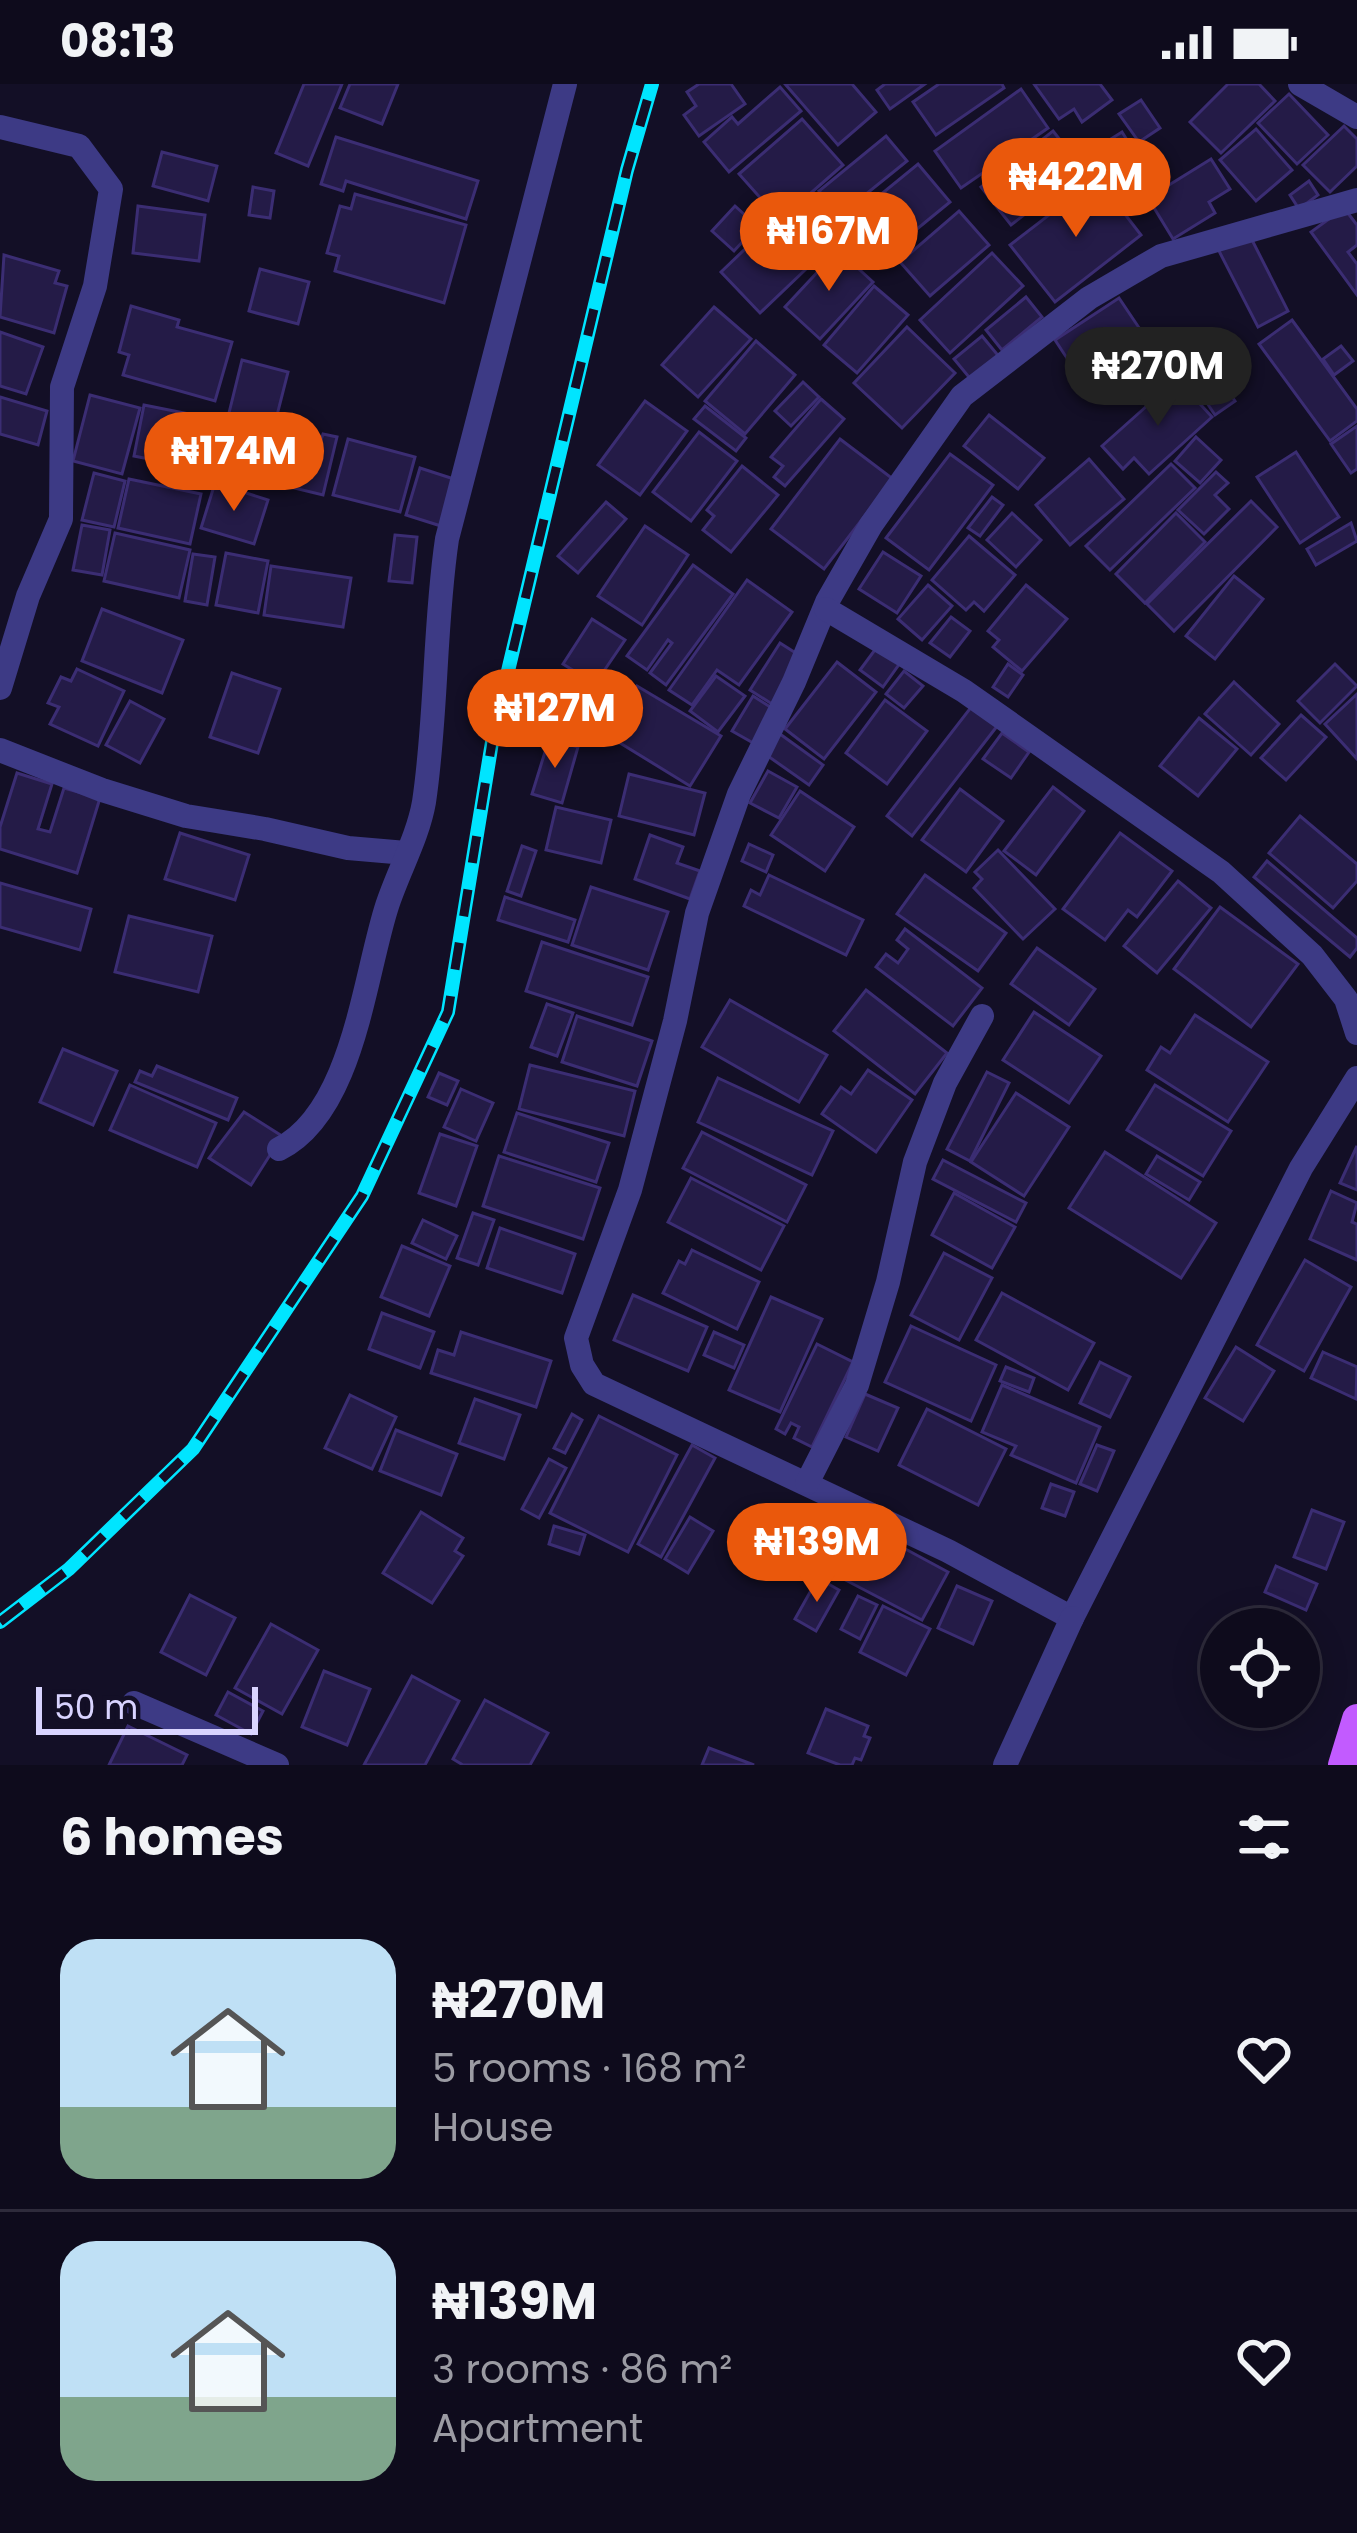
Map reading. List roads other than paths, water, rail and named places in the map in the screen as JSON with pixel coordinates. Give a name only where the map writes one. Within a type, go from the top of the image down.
[{"type":"main road","points":[[1342,1765],[1357,1719]]},
{"type":"street","points":[[279,1149],[297,1139],[317,1118],[345,1061],[387,906],[423,806],[436,611],[447,539],[565,84]]},
{"type":"street","points":[[1300,84],[1357,117]]},
{"type":"street","points":[[0,127],[79,146],[111,189],[95,286],[62,387],[61,519],[28,596],[0,688]]},
{"type":"street","points":[[1072,1618],[948,1551],[594,1384],[582,1365],[576,1339],[631,1190],[675,1021],[697,913],[739,794],[871,525],[962,396],[1089,298],[1161,256],[1357,200]]},
{"type":"street","points":[[826,609],[964,691],[1221,872],[1312,955],[1346,999],[1357,1033]]},
{"type":"street","points":[[0,750],[186,816],[348,848],[406,853]]},
{"type":"street","points":[[807,1483],[857,1385],[888,1282],[915,1162],[945,1083],[982,1016]]},
{"type":"street","points":[[1005,1765],[1072,1618],[1301,1168],[1357,1078]]},
{"type":"street","points":[[134,1703],[277,1765]]},
{"type":"railway","points":[[0,1622],[69,1569],[193,1449],[362,1196],[448,1012],[494,730],[627,170],[652,84]]}]
